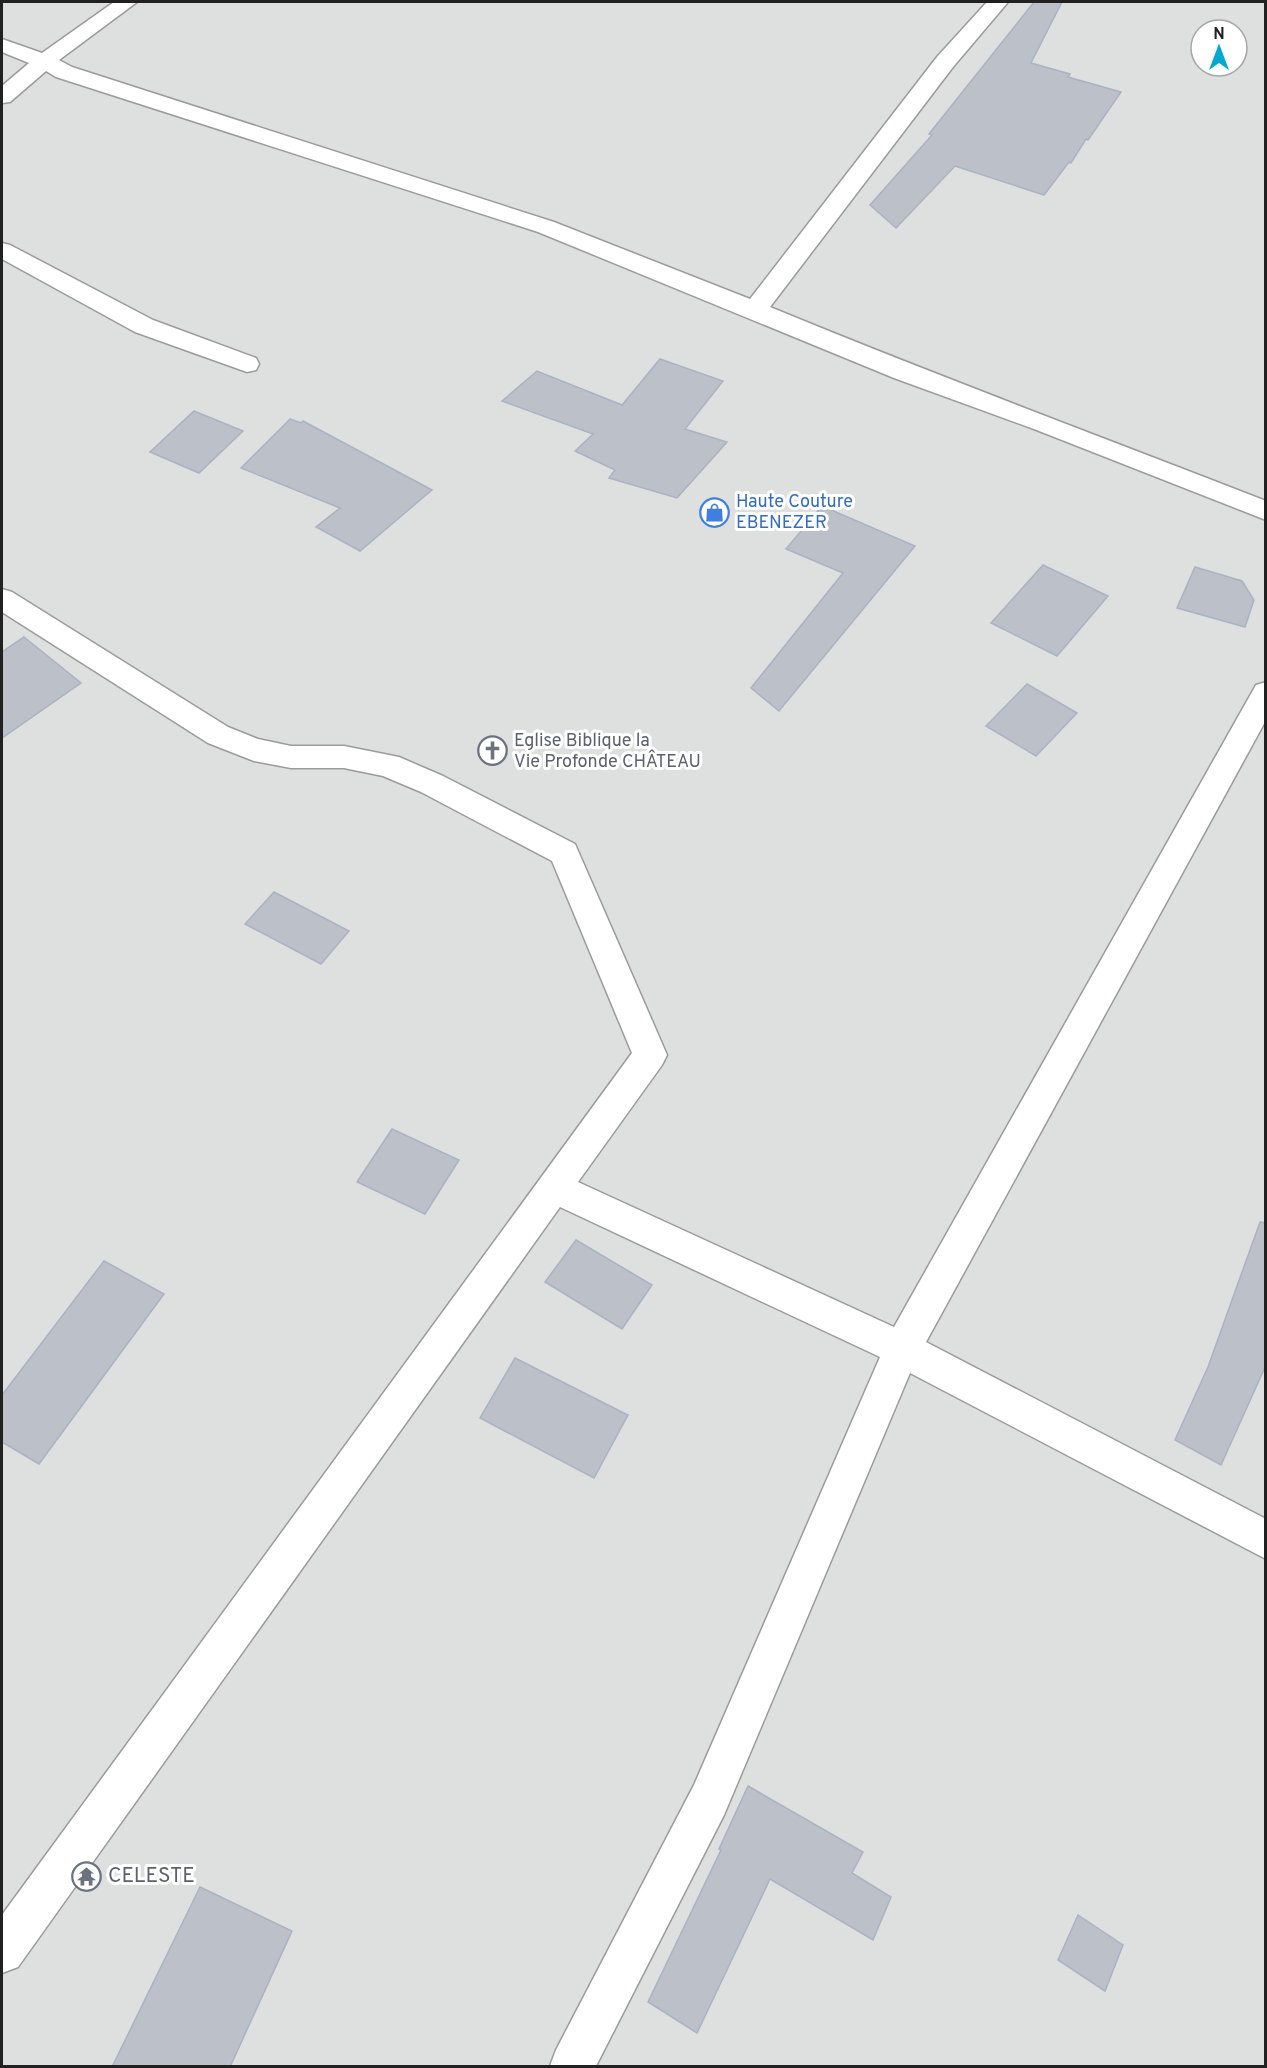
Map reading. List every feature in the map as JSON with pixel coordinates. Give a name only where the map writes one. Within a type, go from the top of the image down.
[{"type":"street","points":[[2,98],[44,61],[127,2]]},
{"type":"street","points":[[755,310],[945,62],[998,2]]},
{"type":"street","points":[[2,45],[44,61],[64,72],[546,227],[903,372],[1043,423],[1266,511]]},
{"type":"street","points":[[2,250],[144,326],[247,364]]},
{"type":"street","points":[[2,599],[218,735],[254,750],[291,757],[344,757],[388,765],[432,784],[564,853],[650,1055],[594,1129],[555,1188],[2,1952]]},
{"type":"street","points":[[572,2067],[709,1800],[902,1349],[1266,693]]},
{"type":"street","points":[[555,1188],[902,1349],[1266,1540]]},
{"type":"shaded area","points":[[2,2],[1265,2],[1265,2066],[2,2066]]},
{"type":"building","points":[[1034,2],[1062,2],[1031,63],[1070,74],[1068,77],[1121,92],[1071,163],[1069,162],[1044,195],[955,166],[896,228],[870,205],[932,135],[929,134]]},
{"type":"building","points":[[660,359],[723,381],[685,429],[727,442],[677,498],[609,478],[615,470],[575,451],[593,434],[502,401],[537,371],[622,405]]},
{"type":"building","points":[[194,411],[243,431],[199,473],[150,452]]},
{"type":"building","points":[[290,419],[301,423],[303,421],[432,490],[360,551],[316,527],[340,508],[241,468]]},
{"type":"building","points":[[822,506],[915,546],[779,711],[751,688],[843,573],[786,549]]},
{"type":"building","points":[[1043,565],[1108,596],[1057,656],[991,623]]},
{"type":"building","points":[[1195,567],[1242,581],[1254,600],[1245,627],[1177,608]]},
{"type":"building","points":[[24,637],[81,683],[2,738],[2,652]]},
{"type":"building","points":[[1027,684],[1077,713],[1036,756],[986,726]]},
{"type":"building","points":[[274,892],[349,931],[321,964],[245,924]]},
{"type":"building","points":[[392,1129],[459,1160],[425,1214],[357,1182]]},
{"type":"building","points":[[1260,1222],[1266,1223],[1266,1365],[1221,1465],[1175,1440],[1208,1367]]},
{"type":"building","points":[[576,1240],[652,1285],[622,1329],[545,1282]]},
{"type":"building","points":[[104,1261],[164,1294],[39,1464],[2,1442],[2,1395]]},
{"type":"building","points":[[515,1358],[628,1415],[594,1478],[480,1418]]},
{"type":"building","points":[[748,1786],[863,1852],[852,1873],[891,1897],[873,1940],[770,1879],[697,2033],[648,2002],[721,1850],[719,1849]]},
{"type":"building","points":[[200,1887],[292,1931],[230,2067],[112,2067]]},
{"type":"building","points":[[1078,1915],[1123,1945],[1105,1991],[1058,1960]]},
{"type":"place","name":"Haute Couture EBENEZER","points":[[715,512]]},
{"type":"place","name":"Eglise Biblique la Vie Profonde CHÂTEAU","points":[[493,751]]},
{"type":"place","name":"CELESTE","points":[[87,1876]]}]
